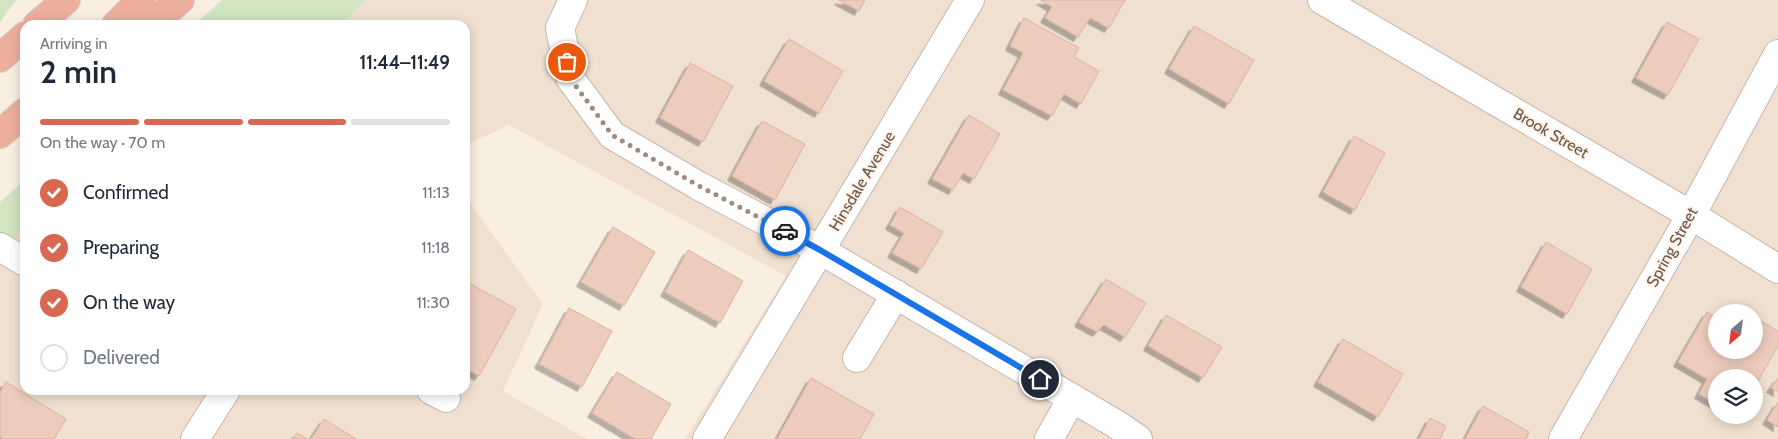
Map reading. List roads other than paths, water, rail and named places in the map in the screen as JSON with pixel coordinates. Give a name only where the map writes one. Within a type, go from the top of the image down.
[{"type":"highway","points":[[32,20],[48,0]]},
{"type":"highway","points":[[43,20],[66,0]]},
{"type":"highway","points":[[121,20],[141,0]]},
{"type":"highway","points":[[156,20],[180,0]]},
{"type":"highway","points":[[10,49],[20,36]]},
{"type":"highway","points":[[0,134],[20,116]]},
{"type":"street","points":[[573,0],[560,28],[570,78],[612,135],[699,186],[820,250],[1072,398],[1138,439]]},
{"type":"street","name":"Hinsdale Avenue","points":[[707,439],[970,0]]},
{"type":"street","name":"Brook Street","points":[[1322,0],[1691,215],[1778,269]]},
{"type":"street","name":"Spring Street","points":[[1564,439],[1691,215],[1778,54]]},
{"type":"street","points":[[0,247],[20,259]]},
{"type":"street","points":[[857,358],[896,294]]},
{"type":"street","points":[[196,439],[223,395]]},
{"type":"street","points":[[1049,439],[1072,398]]}]
